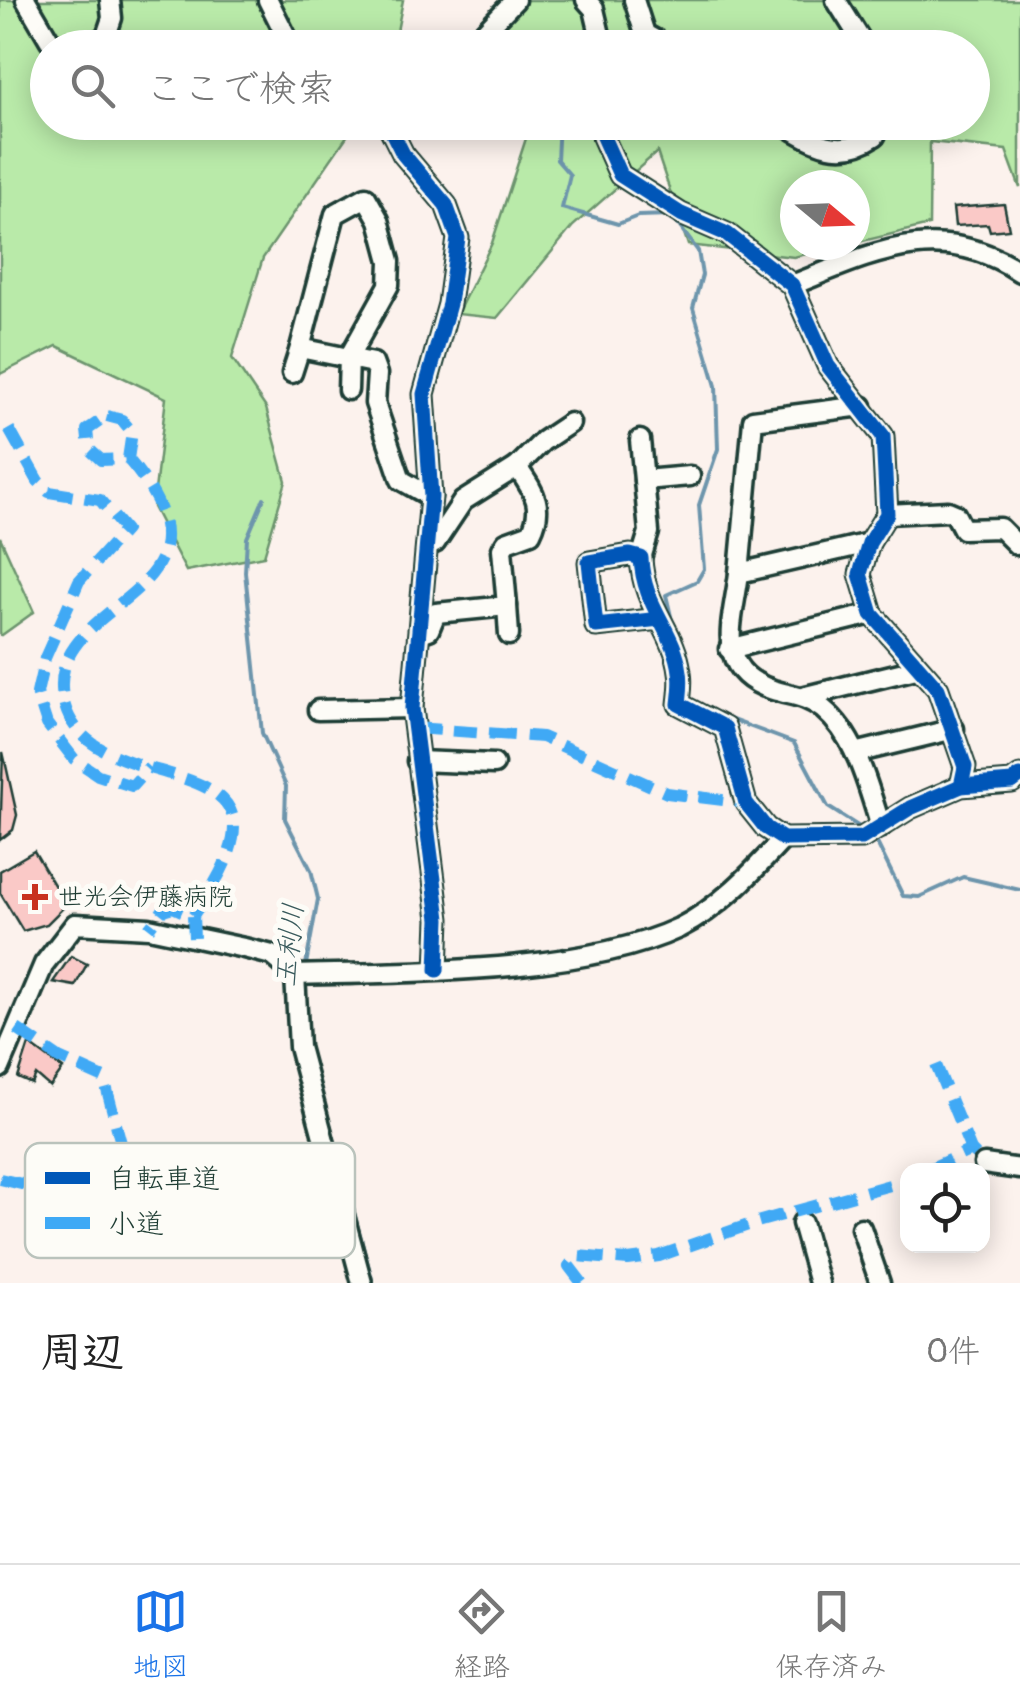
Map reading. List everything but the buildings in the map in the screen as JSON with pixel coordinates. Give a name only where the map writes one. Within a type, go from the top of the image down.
[{"type":"street","points":[[26,0],[44,30]]},
{"type":"street","points":[[108,30],[112,18],[110,0]]},
{"type":"street","points":[[268,0],[283,30]]},
{"type":"street","points":[[487,30],[516,0]]},
{"type":"street","points":[[586,0],[594,9],[599,30]]},
{"type":"street","points":[[634,0],[644,30]]},
{"type":"street","points":[[836,0],[855,30]]},
{"type":"street","points":[[397,140],[446,204],[458,238],[452,290],[424,394],[431,497],[412,708],[439,919],[437,970]]},
{"type":"street","points":[[606,140],[620,175],[680,214],[727,234],[792,285],[828,366],[882,436],[888,514],[870,543],[860,574],[872,614],[916,669],[934,684],[954,729],[964,766],[961,786]]},
{"type":"street","points":[[807,140],[846,148],[865,140]]},
{"type":"street","points":[[292,373],[335,214],[366,198],[379,220],[390,262],[390,285],[349,357],[348,390]]},
{"type":"street","points":[[792,285],[879,249],[910,244],[966,248],[1000,258],[1020,272]]},
{"type":"street","points":[[300,348],[373,362],[377,374],[375,403],[400,480],[431,497]]},
{"type":"street","points":[[862,406],[753,420],[740,573],[729,649],[742,674],[753,682],[806,696],[828,713],[855,753],[881,827]]},
{"type":"street","points":[[428,545],[434,543],[462,501],[516,467],[542,441],[570,423]]},
{"type":"street","points":[[640,440],[649,532],[641,558],[647,600],[660,619],[680,670],[680,704],[685,711],[726,728],[746,802],[766,828],[783,839],[862,838],[910,808],[961,786],[1012,782],[1020,776]]},
{"type":"street","points":[[508,636],[502,549],[506,542],[531,532],[538,518],[538,499],[516,467]]},
{"type":"street","points":[[644,480],[690,476]]},
{"type":"street","points":[[888,514],[948,511],[955,514],[963,530],[1000,528],[1018,545]]},
{"type":"street","points":[[740,573],[870,543]]},
{"type":"street","points":[[641,558],[589,562],[596,626],[660,619]]},
{"type":"street","points":[[421,633],[430,630],[436,613],[507,606]]},
{"type":"street","points":[[729,649],[872,614]]},
{"type":"street","points":[[806,696],[916,669]]},
{"type":"street","points":[[318,710],[412,708]]},
{"type":"street","points":[[855,753],[954,729]]},
{"type":"street","points":[[416,761],[494,764]]},
{"type":"street","points":[[0,1068],[44,964],[76,924],[149,928],[244,948],[272,955],[295,975],[437,970],[622,949],[681,927],[749,876],[783,839]]},
{"type":"street","points":[[295,975],[300,1047],[325,1143]]},
{"type":"street","points":[[990,1165],[1020,1169]]},
{"type":"street","points":[[802,1223],[819,1283]]},
{"type":"street","points":[[861,1228],[880,1283]]},
{"type":"street","points":[[355,1256],[362,1283]]},
{"type":"green space","points":[[0,0],[403,0],[397,30],[30,30],[30,140],[344,140],[263,258],[232,358],[266,408],[286,481],[264,556],[186,571],[153,507],[166,398],[57,346],[0,374]]},
{"type":"green space","points":[[503,0],[1020,0],[1020,188],[1006,150],[930,142],[929,225],[870,239],[870,170],[780,170],[780,255],[688,245],[657,152],[573,226],[497,318],[457,314],[492,243],[525,140],[990,140],[990,30],[487,30]]},
{"type":"green space","points":[[0,537],[34,612],[2,635],[0,635]]},
{"type":"waterway","points":[[558,140],[557,160],[570,175],[562,208],[618,224],[638,216],[671,215],[698,251],[702,275],[693,308],[716,386],[718,449],[699,505],[704,569],[697,581],[666,595],[673,625]]},
{"type":"waterway","name":"玉利川","points":[[264,498],[247,538],[245,572],[262,733],[286,786],[285,819],[311,870],[318,899],[305,970]]},
{"type":"waterway","points":[[719,715],[794,743],[828,807],[864,830]]},
{"type":"waterway","points":[[875,839],[903,896],[919,897],[963,877],[1020,890]]},
{"type":"waterway","name":"玉利川","points":[[307,1039],[335,1143]]},
{"type":"waterway","name":"玉利川","points":[[355,1216],[373,1283]]},
{"type":"marked path","points":[[107,416],[122,420],[132,432],[128,459],[101,460],[89,449],[87,430],[107,416]]},
{"type":"marked path","points":[[9,429],[38,481],[49,492],[100,500],[125,530],[79,581],[45,658],[37,693],[47,724],[74,759],[98,775],[132,786],[149,767]]},
{"type":"marked path","points":[[128,459],[159,506],[166,542],[154,571],[79,641],[64,669],[65,706],[85,737],[116,756],[190,781],[219,796],[233,820],[227,858],[193,916],[173,907],[163,910],[149,928]]},
{"type":"marked path","points":[[415,728],[542,737],[667,793],[746,803]]},
{"type":"marked path","points":[[193,916],[194,938]]},
{"type":"marked path","points":[[17,1029],[59,1058],[104,1078],[121,1143]]},
{"type":"marked path","points":[[936,1065],[971,1150],[983,1163]]},
{"type":"marked path","points":[[942,1163],[971,1150]]},
{"type":"marked path","points":[[0,1179],[25,1185]]},
{"type":"marked path","points":[[582,1283],[569,1266],[577,1256],[628,1260],[659,1256],[757,1222],[900,1182]]},
{"type":"cycle path","points":[[396,140],[446,205],[458,238],[449,304],[424,394],[431,497],[412,708],[439,919],[437,970]]},
{"type":"cycle path","points":[[604,140],[620,175],[681,214],[727,234],[792,285],[828,366],[883,436],[887,514],[869,543],[860,574],[872,614],[938,689],[965,767],[961,786]]},
{"type":"cycle path","points":[[660,619],[596,626],[589,562],[630,555],[641,558],[647,591],[672,643],[677,657],[681,680],[679,704],[725,728],[746,803],[766,828],[783,839],[862,838],[910,808],[961,786],[1012,782],[1020,776]]},
{"type":"place","name":"世光会伊藤病院","points":[[35,897]]}]
